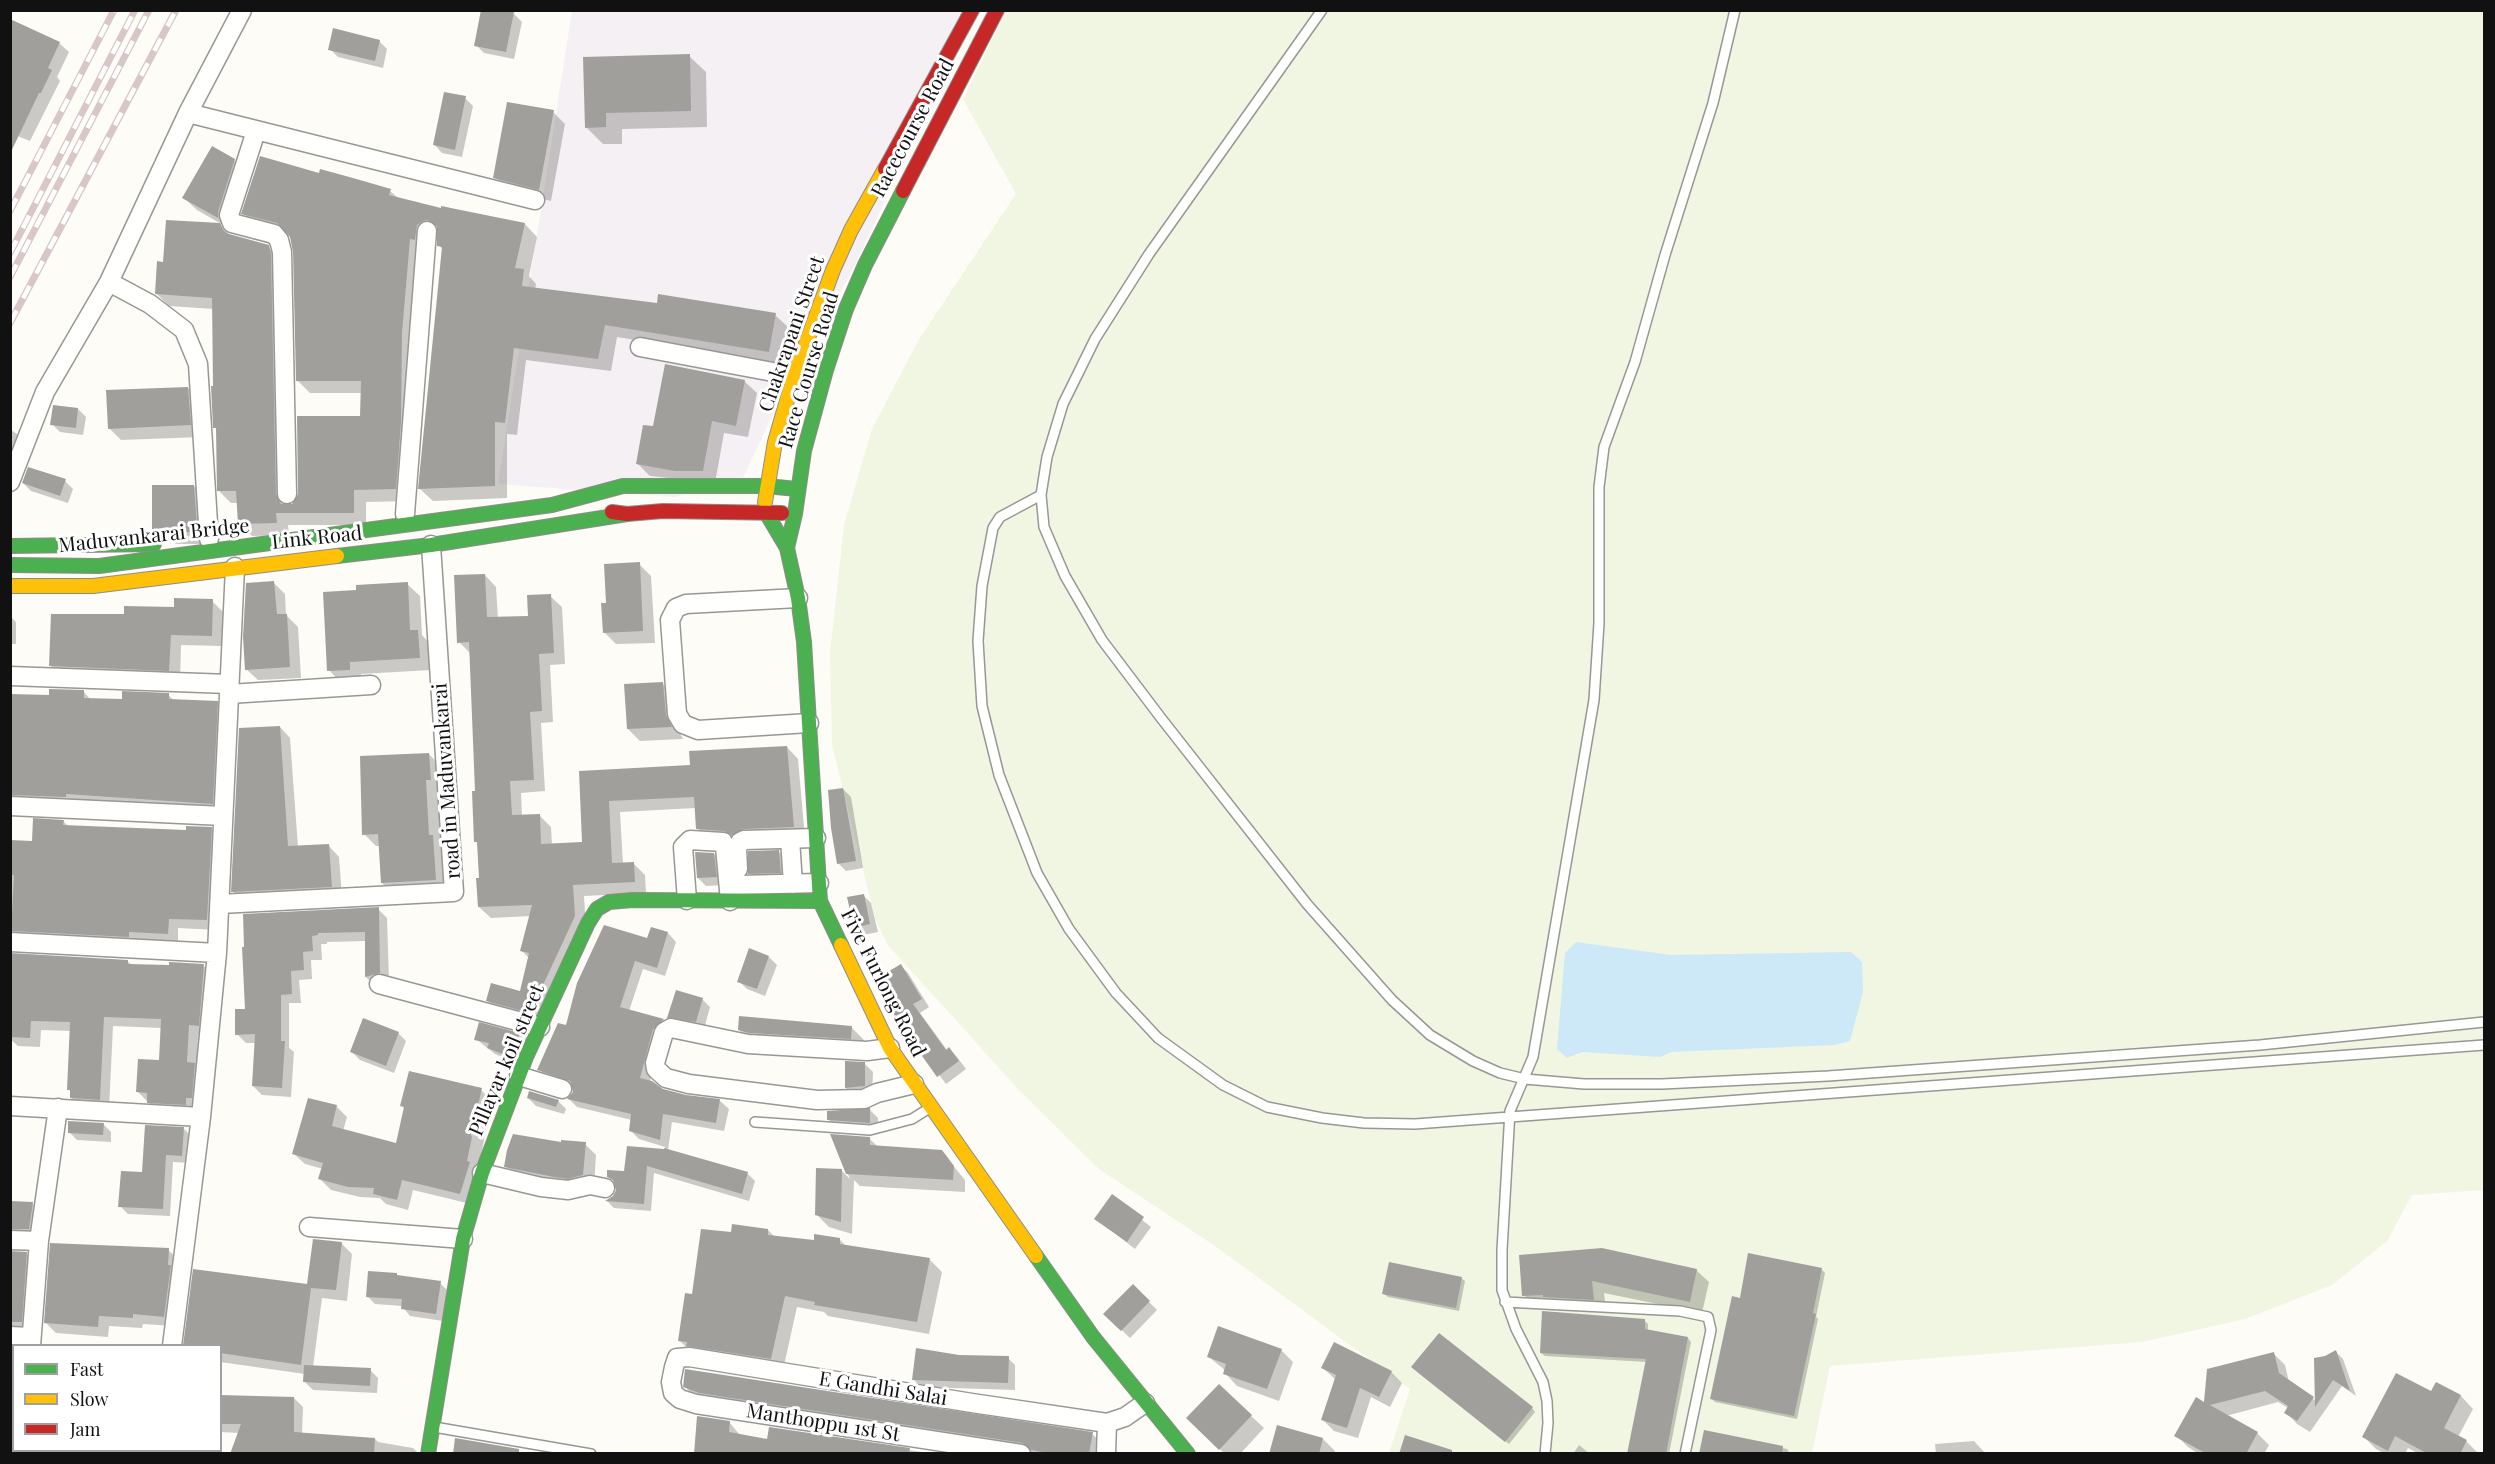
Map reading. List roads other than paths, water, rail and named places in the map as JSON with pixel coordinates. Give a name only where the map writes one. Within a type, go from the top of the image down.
[{"type":"street","points":[[10,482],[45,392],[109,282],[188,113],[242,10]]},
{"type":"street","name":"Chakrapani Street","points":[[765,511],[766,486],[794,376],[833,270],[851,231],[972,10]]},
{"type":"street","name":"Racecourse Road","points":[[865,264],[993,11]]},
{"type":"street","points":[[188,113],[535,200]]},
{"type":"street","points":[[256,131],[229,215],[232,223],[274,234],[279,240],[282,252],[287,494]]},
{"type":"street","points":[[405,514],[428,231]]},
{"type":"street","name":"Race Course Road","points":[[797,489],[804,451],[826,370],[846,309],[865,264]]},
{"type":"street","points":[[109,282],[150,304],[184,330],[198,364],[209,539]]},
{"type":"street","points":[[640,347],[794,376]]},
{"type":"street","points":[[552,505],[623,486],[766,486],[797,489]]},
{"type":"street","name":"Link Road","points":[[10,546],[146,544],[209,539],[623,486]]},
{"type":"street","name":"Five Furlong Road","points":[[787,548],[795,514],[797,489]]},
{"type":"street","points":[[552,505],[627,514],[663,511],[765,511],[795,514]]},
{"type":"street","name":"Maduvankarai Bridge","points":[[10,565],[99,566],[552,505]]},
{"type":"street","name":"Five Furlong Road","points":[[765,511],[787,548],[798,598],[804,642],[819,892],[891,1048],[914,1084],[1093,1337],[1188,1454]]},
{"type":"street","name":"Link Road","points":[[10,586],[93,586],[234,567],[431,545],[627,514]]},
{"type":"street","name":"road in Maduvankarai","points":[[220,904],[454,892],[431,545]]},
{"type":"street","points":[[172,1344],[201,1117],[217,953],[234,567]]},
{"type":"street","points":[[798,598],[686,604],[676,608],[670,620],[677,714],[683,724],[698,730],[809,723]]},
{"type":"street","points":[[10,676],[229,689],[371,686]]},
{"type":"street","points":[[10,806],[223,816]]},
{"type":"street","points":[[736,896],[737,849],[740,842],[816,838]]},
{"type":"street","points":[[790,839],[793,884]]},
{"type":"street","points":[[687,900],[683,847],[690,840],[723,842],[736,896]]},
{"type":"street","points":[[736,896],[793,884],[819,892]]},
{"type":"street","name":"Pillayar koil street","points":[[428,1454],[463,1239],[482,1173],[526,1057],[588,923],[597,909],[609,902],[819,892]]},
{"type":"street","points":[[10,942],[217,953]]},
{"type":"street","points":[[379,984],[540,1027]]},
{"type":"street","points":[[891,1048],[867,1051],[748,1044],[671,1028],[664,1032],[656,1069],[666,1078],[689,1084],[817,1100],[864,1099],[877,1093],[914,1084]]},
{"type":"street","points":[[519,1076],[562,1089]]},
{"type":"street","points":[[10,1106],[201,1117]]},
{"type":"street","points":[[10,1336],[31,1341],[39,1241],[58,1108]]},
{"type":"street","points":[[482,1173],[541,1187],[568,1190],[590,1185],[605,1188]]},
{"type":"street","points":[[309,1227],[463,1239]]},
{"type":"street","points":[[10,1240],[39,1241]]},
{"type":"street","name":"E Gandhi Salai","points":[[696,1404],[680,1399],[673,1393],[671,1382],[677,1358],[689,1357],[1107,1423]]},
{"type":"street","points":[[1106,1454],[1107,1423],[1125,1417],[1145,1403]]},
{"type":"street","name":"Manthoppu 1st St","points":[[696,1404],[1021,1454]]},
{"type":"street","points":[[1169,1454],[1171,1433]]},
{"type":"lane","points":[[1322,10],[1149,254],[1095,339],[1063,404],[1047,457],[1041,495],[1044,527],[1065,576],[1102,640],[1306,904],[1392,1000],[1430,1035],[1473,1061],[1500,1073],[1525,1079],[1584,1084],[1662,1084],[1828,1076],[2260,1045],[2484,1022]]},
{"type":"lane","points":[[1545,1454],[1548,1424],[1543,1382],[1505,1302],[1501,1272],[1510,1117],[1514,1101],[1533,1057],[1594,700],[1599,623],[1599,487],[1604,447],[1635,362],[1665,255],[1713,103],[1735,13]]},
{"type":"lane","points":[[1041,495],[1000,517],[993,528],[982,586],[978,641],[982,706],[999,775],[1037,873],[1069,929],[1116,993],[1158,1038],[1223,1085],[1267,1107],[1322,1118],[1364,1123],[1415,1124],[2484,1045]]},
{"type":"lane","points":[[755,1122],[870,1130],[912,1119],[930,1107]]},
{"type":"lane","points":[[1505,1302],[1680,1311],[1708,1317],[1711,1330],[1685,1454]]},
{"type":"lane","points":[[431,1426],[470,1435],[591,1454]]},
{"type":"water","points":[[1576,942],[1671,955],[1851,952],[1862,962],[1863,992],[1850,1041],[1834,1045],[1671,1052],[1661,1057],[1582,1052],[1567,1058],[1557,1049],[1565,953]]},
{"type":"railway","points":[[10,211],[114,10]]},
{"type":"railway","points":[[10,253],[135,10]]},
{"type":"railway","points":[[10,277],[149,10]]},
{"type":"railway","points":[[10,323],[176,10]]}]
